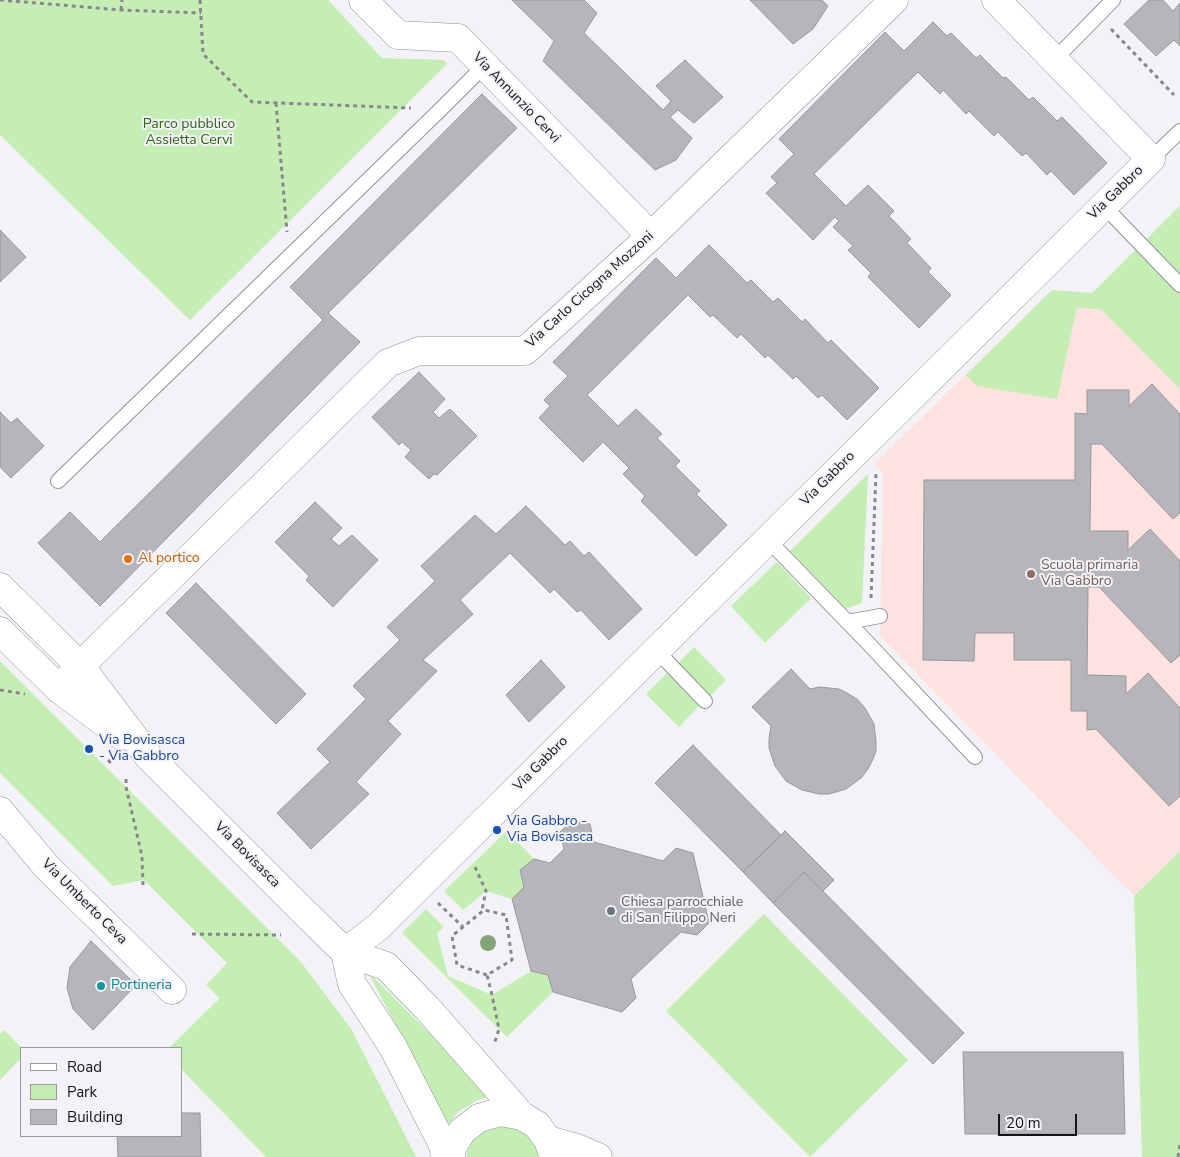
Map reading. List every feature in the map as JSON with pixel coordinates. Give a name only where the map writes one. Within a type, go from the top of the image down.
[{"type":"street","name":"Via Annunzio Cervi","points":[[363,0],[398,35],[458,38],[651,236]]},
{"type":"street","name":"Via Carlo Cicogna Mozzoni","points":[[59,690],[80,666],[388,363],[419,351],[525,351],[651,236],[894,0]]},
{"type":"street","name":"Via Gabbro","points":[[345,952],[378,927],[1151,159],[996,0]]},
{"type":"street","name":"Via Bovisasca","points":[[0,587],[80,666],[149,756],[345,952],[386,966],[427,1008],[522,1116],[537,1125],[551,1148],[577,1148],[598,1157]]},
{"type":"street","name":"Via Bovisasca","points":[[0,632],[59,690],[149,756]]},
{"type":"street","name":"Via Umberto Ceva","points":[[0,811],[46,866],[172,990]]},
{"type":"street","points":[[345,952],[352,984],[393,1047],[442,1143],[446,1157]]},
{"type":"street","points":[[451,1157],[451,1149],[462,1131],[479,1118],[500,1112],[522,1116]]},
{"type":"lane","points":[[1054,60],[1113,0]]},
{"type":"lane","points":[[58,481],[441,110],[484,65]]},
{"type":"lane","points":[[1151,159],[1180,131]]},
{"type":"lane","points":[[1103,205],[1180,285]]},
{"type":"lane","points":[[767,539],[975,757]]},
{"type":"lane","points":[[847,622],[875,617]]},
{"type":"lane","points":[[656,650],[705,700]]},
{"type":"path","points":[[0,0],[121,10],[201,13]]},
{"type":"path","points":[[121,10],[122,0]]},
{"type":"path","points":[[200,0],[203,54],[252,102],[441,110]]},
{"type":"path","points":[[1098,15],[1174,95]]},
{"type":"path","points":[[276,103],[289,257]]},
{"type":"path","points":[[872,470],[876,474],[875,617]]},
{"type":"path","points":[[0,690],[26,694]]},
{"type":"path","points":[[126,779],[126,787],[142,856],[143,885]]},
{"type":"path","points":[[474,863],[486,891],[482,911]]},
{"type":"path","points":[[432,898],[462,927]]},
{"type":"path","points":[[484,910],[506,915],[512,960],[486,974],[456,965],[452,936],[462,927],[484,910]]},
{"type":"path","points":[[192,934],[281,935]]},
{"type":"path","points":[[486,974],[499,1029],[494,1045]]},
{"type":"path","points":[[1178,1157],[1180,1144]]},
{"type":"shaded area","name":"Scuola primaria Via Gabbro","points":[[1180,206],[1180,851],[1134,896],[880,636],[883,473],[874,464],[1052,290],[1092,293]]},
{"type":"green space","name":"Parco pubblico Assietta Cervi","points":[[0,0],[328,0],[382,58],[444,60],[447,64],[190,320],[0,135]]},
{"type":"green space","points":[[1180,206],[1180,389],[1102,310],[1077,307],[1057,399],[976,386],[966,375],[1052,290],[1092,293]]},
{"type":"green space","points":[[868,474],[862,603],[846,609],[790,551]]},
{"type":"green space","points":[[777,562],[811,598],[765,643],[731,606]]},
{"type":"green space","points":[[694,647],[726,680],[710,696],[678,663]]},
{"type":"green space","points":[[0,661],[301,962],[352,1030],[416,1157],[266,1157],[182,1070],[182,1047],[170,1047],[220,998],[206,985],[227,963],[144,880],[113,886],[0,773]]},
{"type":"green space","points":[[667,673],[699,706],[679,727],[646,694]]},
{"type":"green space","points":[[507,831],[534,859],[520,870],[524,887],[512,899],[486,891],[463,910],[444,891]]},
{"type":"green space","points":[[1180,851],[1180,1157],[1142,1157],[1134,896]]},
{"type":"green space","points":[[426,909],[444,927],[437,933],[448,976],[492,995],[531,971],[548,975],[553,992],[507,1037],[402,933]]},
{"type":"green space","points":[[764,914],[908,1060],[810,1157],[666,1011]]},
{"type":"green space","points":[[368,972],[492,1095],[476,1101],[458,1112],[448,1125]]},
{"type":"green space","points":[[4,1030],[21,1047],[20,1059],[0,1080],[0,1034]]},
{"type":"green space","points":[[509,1122],[534,1137],[540,1157],[467,1157],[471,1140],[480,1130]]},
{"type":"building","points":[[512,0],[584,0],[597,13],[584,33],[663,110],[671,101],[656,86],[685,60],[723,97],[694,123],[678,110],[670,117],[692,138],[676,160],[655,170],[543,61],[554,41]]},
{"type":"building","points":[[750,0],[822,0],[828,6],[813,29],[793,44]]},
{"type":"building","points":[[1149,0],[1163,0],[1173,11],[1180,3],[1180,46],[1174,40],[1156,56],[1124,24]]},
{"type":"building","points":[[933,22],[947,36],[951,33],[976,58],[980,55],[1029,100],[1033,97],[1057,121],[1062,117],[1107,163],[1074,195],[1051,171],[1047,175],[1026,153],[1022,156],[998,132],[994,136],[969,111],[966,114],[943,90],[940,94],[918,72],[814,174],[846,206],[868,185],[894,211],[889,216],[911,239],[907,243],[931,268],[928,272],[951,295],[919,328],[868,277],[871,273],[848,250],[853,246],[833,227],[839,221],[835,217],[813,240],[766,193],[777,183],[771,177],[794,154],[779,139],[885,32],[904,51]]},
{"type":"building","points":[[482,94],[517,128],[328,313],[360,342],[100,606],[38,543],[70,512],[100,542],[323,320],[290,287]]},
{"type":"building","points":[[0,230],[26,257],[0,282]]},
{"type":"building","points":[[709,245],[747,283],[751,280],[773,302],[778,298],[802,322],[805,319],[828,343],[831,340],[879,388],[847,420],[822,395],[818,398],[796,376],[793,379],[768,355],[765,358],[741,334],[737,338],[713,315],[710,317],[688,295],[587,395],[618,426],[636,409],[662,434],[657,438],[680,461],[675,466],[700,491],[696,494],[727,525],[696,556],[641,501],[645,496],[623,474],[629,468],[603,442],[583,462],[539,418],[550,406],[544,400],[568,376],[553,362],[656,258],[676,278]]},
{"type":"building","points":[[419,372],[445,399],[433,412],[439,418],[450,409],[477,436],[437,475],[434,474],[429,479],[405,457],[411,450],[402,442],[399,445],[372,417]]},
{"type":"building","points":[[1152,384],[1180,414],[1180,513],[1173,519],[1102,444],[1091,444],[1090,531],[1128,531],[1128,550],[1150,529],[1180,561],[1180,655],[1171,663],[1099,587],[1088,587],[1087,675],[1126,676],[1126,694],[1148,673],[1180,708],[1180,796],[1169,806],[1096,729],[1087,730],[1087,711],[1071,711],[1071,660],[1014,660],[1014,633],[975,633],[974,661],[923,660],[924,480],[1075,480],[1075,413],[1087,414],[1087,390],[1129,390],[1129,406]]},
{"type":"building","points":[[0,412],[11,423],[17,418],[44,446],[11,478],[0,467]]},
{"type":"building","points":[[315,502],[342,528],[331,539],[339,546],[352,535],[378,560],[333,607],[306,580],[309,576],[275,542]]},
{"type":"building","points":[[526,506],[565,545],[570,541],[584,556],[589,552],[642,609],[609,640],[581,610],[577,612],[554,589],[550,593],[510,553],[460,600],[473,614],[423,660],[437,671],[388,721],[401,734],[356,782],[369,794],[311,849],[277,813],[330,762],[317,749],[366,699],[353,686],[400,640],[387,627],[435,581],[421,566],[475,515],[496,534]]},
{"type":"building","points":[[196,583],[306,694],[276,724],[166,613]]},
{"type":"building","points":[[541,660],[565,687],[529,722],[506,695]]},
{"type":"building","points":[[791,669],[810,689],[820,687],[839,689],[857,699],[865,708],[874,724],[876,751],[873,759],[861,778],[846,789],[829,794],[802,790],[786,781],[775,766],[769,748],[771,726],[752,707]]},
{"type":"building","points":[[693,745],[781,835],[743,872],[655,783]]},
{"type":"building","name":"Chiesa parrocchiale di San Filippo Neri","points":[[572,821],[590,824],[594,842],[663,861],[676,848],[693,853],[709,923],[697,935],[681,932],[631,979],[636,998],[622,1012],[553,992],[548,975],[531,971],[512,899],[524,887],[520,870],[534,859],[550,863],[564,849],[560,832]]},
{"type":"building","points":[[785,831],[834,880],[823,891],[804,872],[773,903],[743,872]]},
{"type":"building","points":[[804,872],[964,1033],[933,1064],[773,903]]},
{"type":"building","name":"Portineria","points":[[91,941],[136,985],[93,1030],[73,1009],[67,988],[70,967]]},
{"type":"building","points":[[963,1052],[1123,1052],[1125,1134],[965,1134]]},
{"type":"building","points":[[182,1113],[200,1113],[201,1157],[118,1157],[117,1137],[182,1137]]},
{"type":"place","name":"Al portico","points":[[128,559]]},
{"type":"place","name":"Scuola primaria Via Gabbro","points":[[1031,574]]},
{"type":"place","name":"Via Bovisasca - Via Gabbro","points":[[89,749]]},
{"type":"place","name":"Via Gabbro - Via Bovisasca","points":[[497,830]]},
{"type":"place","name":"Chiesa parrocchiale di San Filippo Neri","points":[[611,911]]},
{"type":"place","name":"Portineria","points":[[101,986]]}]
